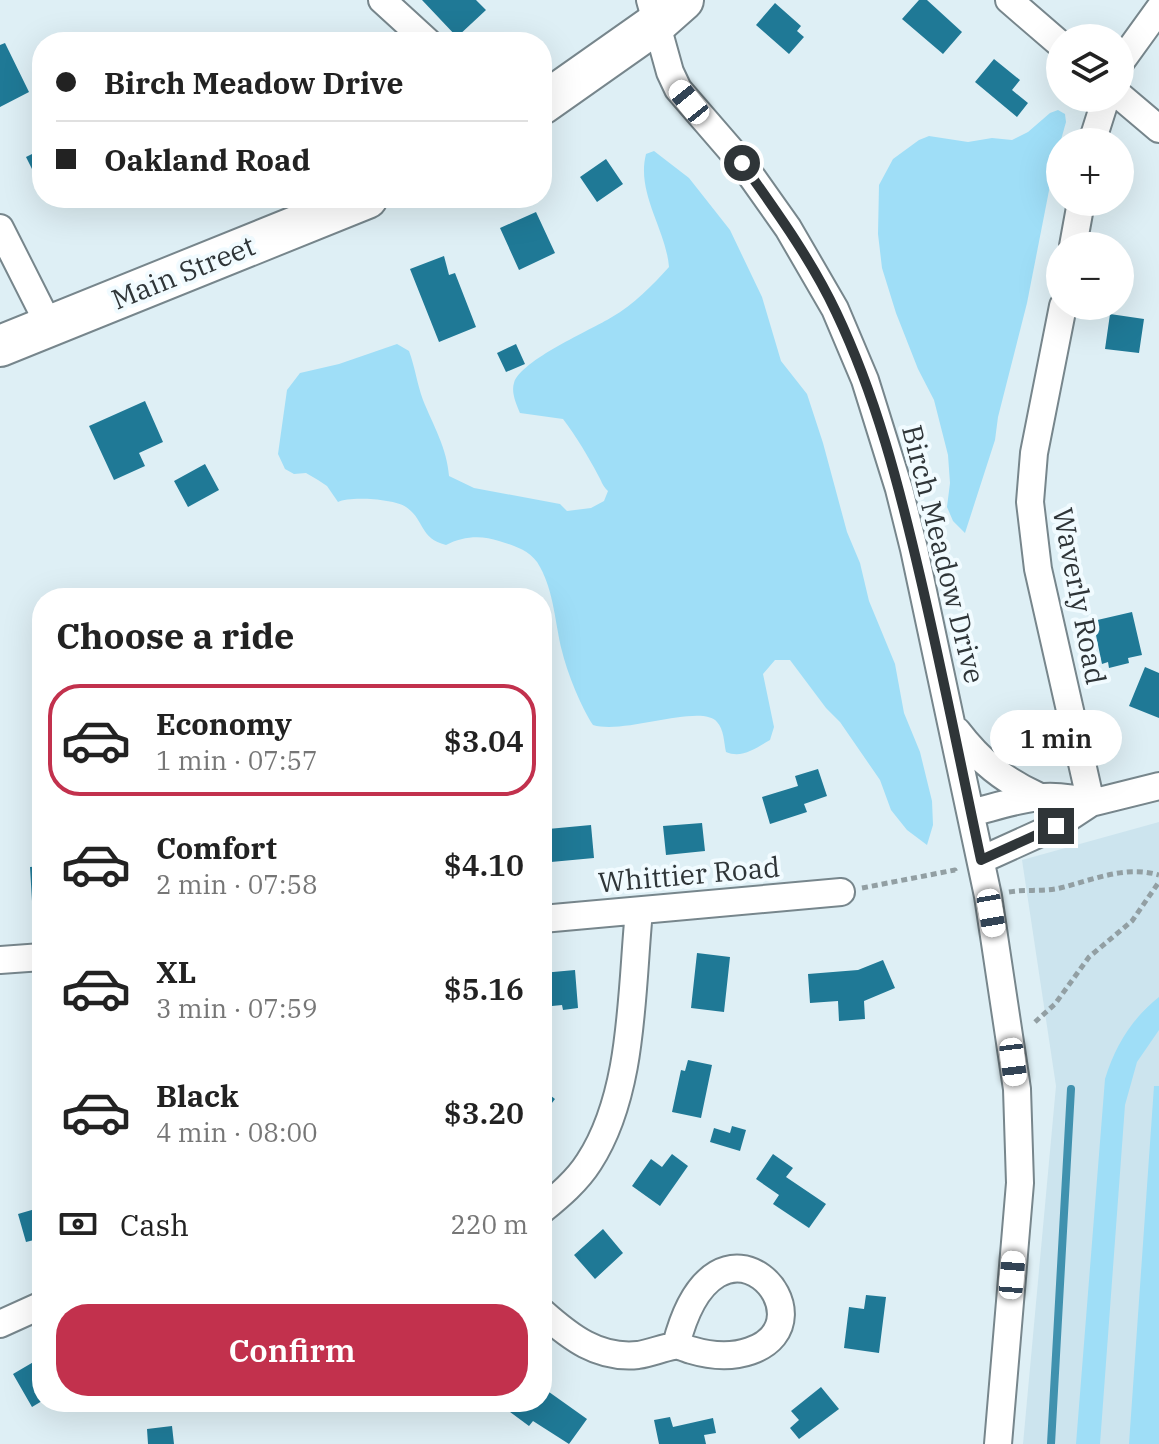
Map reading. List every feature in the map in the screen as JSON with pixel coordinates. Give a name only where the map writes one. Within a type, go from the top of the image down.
[{"type":"main road","points":[[552,96],[663,8]]},
{"type":"main road","name":"Main Street","points":[[0,346],[342,208]]},
{"type":"street","points":[[382,0],[417,32]]},
{"type":"street","points":[[1009,0],[1046,32]]},
{"type":"street","name":"Birch Meadow Drive","points":[[663,8],[670,72],[678,89],[742,163],[812,268],[865,380],[899,489],[981,860],[1007,1009],[1017,1089],[1020,1183],[998,1444]]},
{"type":"street","points":[[1134,44],[1159,9]]},
{"type":"street","points":[[1134,108],[1159,129]]},
{"type":"street","points":[[0,228],[49,325]]},
{"type":"street","name":"Waverly Road","points":[[1060,320],[1034,453],[1030,502],[1038,569],[1091,803]]},
{"type":"street","points":[[952,725],[989,768],[1013,785],[1038,796]]},
{"type":"street","points":[[981,860],[1049,830],[1091,803],[1159,786]]},
{"type":"street","points":[[971,813],[1038,796],[1061,795],[1091,803]]},
{"type":"street","name":"Whittier Road","points":[[552,918],[841,892]]},
{"type":"street","points":[[552,1202],[589,1163],[612,1118],[624,1065],[639,911]]},
{"type":"street","points":[[0,960],[32,958]]},
{"type":"street","points":[[0,1324],[32,1310]]},
{"type":"street","points":[[552,1320],[577,1341],[608,1354],[638,1355],[676,1345]]},
{"type":"path","points":[[841,892],[955,870],[957,881]]},
{"type":"path","points":[[988,896],[1059,888],[1115,873],[1146,871],[1159,875]]},
{"type":"path","points":[[1035,1022],[1055,1004],[1089,957],[1132,921],[1159,882]]},
{"type":"shaded area","points":[[1062,112],[1066,122],[1064,128],[1046,128],[1046,206],[1027,303],[995,440],[965,533],[953,521],[947,507],[950,483],[948,455],[934,400],[918,369],[882,268],[878,234],[879,185],[893,159],[919,140],[929,136],[968,142],[992,138],[1012,140],[1028,132],[1050,113]]},
{"type":"shaded area","points":[[654,151],[689,178],[730,230],[762,297],[781,361],[807,394],[869,601],[895,664],[904,713],[920,752],[932,801],[933,825],[927,845],[907,830],[891,810],[880,780],[840,722],[790,660],[775,660],[763,674],[774,727],[770,740],[749,752],[726,752],[721,728],[708,717],[679,717],[624,726],[593,725],[571,679],[562,651],[552,588],[548,588],[540,567],[528,553],[486,538],[466,538],[446,545],[437,542],[406,507],[382,500],[338,502],[327,486],[318,480],[306,473],[294,474],[285,469],[278,454],[287,390],[300,373],[339,364],[397,344],[409,351],[423,400],[443,446],[449,476],[474,488],[560,504],[567,511],[591,508],[604,501],[608,491],[563,419],[520,413],[513,387],[519,374],[529,365],[620,312],[669,267],[645,183],[646,154]]},
{"type":"shaded area","points":[[1159,822],[1159,1444],[1023,1444],[1056,1086],[1022,860]]},
{"type":"shaded area","points":[[1159,997],[1159,1030],[1137,1062],[1125,1105],[1100,1444],[1076,1444],[1105,1079],[1125,1034]]},
{"type":"shaded area","points":[[1154,1086],[1159,1086],[1159,1444],[1129,1444]]},
{"type":"building","points":[[422,0],[476,0],[486,10],[462,32],[452,32]]},
{"type":"building","points":[[919,0],[927,0],[962,32],[943,54],[902,19]]},
{"type":"building","points":[[775,3],[801,26],[797,31],[804,37],[789,54],[756,25]]},
{"type":"building","points":[[5,43],[29,92],[0,107],[0,45]]},
{"type":"building","points":[[994,59],[1020,80],[1012,90],[1028,103],[1017,117],[975,82]]},
{"type":"building","points":[[32,154],[32,169],[26,157]]},
{"type":"building","points":[[606,159],[623,184],[597,202],[580,177]]},
{"type":"building","points":[[536,212],[555,253],[519,270],[500,228]]},
{"type":"building","points":[[444,256],[449,275],[455,273],[476,327],[439,342],[410,269]]},
{"type":"building","points":[[1144,319],[1139,353],[1105,349],[1109,320]]},
{"type":"building","points":[[516,344],[525,364],[506,372],[497,353]]},
{"type":"building","points":[[145,401],[163,442],[139,453],[145,466],[114,480],[89,426]]},
{"type":"building","points":[[205,464],[219,490],[188,507],[174,481]]},
{"type":"building","points":[[1132,612],[1142,655],[1128,658],[1129,663],[1109,668],[1108,662],[1102,664],[1093,621]]},
{"type":"building","points":[[1145,667],[1159,673],[1159,718],[1129,706]]},
{"type":"building","points":[[818,769],[827,796],[804,804],[807,812],[770,824],[762,797],[798,786],[795,776]]},
{"type":"building","points":[[702,823],[705,851],[666,855],[663,826]]},
{"type":"building","points":[[591,825],[594,858],[552,862],[552,829]]},
{"type":"building","points":[[697,953],[730,957],[724,1012],[691,1008]]},
{"type":"building","points":[[883,960],[895,988],[864,1001],[865,1019],[839,1021],[838,1001],[810,1003],[808,974],[858,970]]},
{"type":"building","points":[[575,970],[578,1008],[563,1010],[562,1005],[552,1006],[552,972]]},
{"type":"building","points":[[688,1060],[712,1065],[701,1118],[672,1112],[681,1070],[685,1071]]},
{"type":"building","points":[[732,1126],[746,1130],[740,1151],[710,1142],[714,1128],[730,1133]]},
{"type":"building","points":[[672,1154],[688,1166],[660,1206],[632,1186],[651,1159],[662,1167]]},
{"type":"building","points":[[773,1154],[793,1168],[786,1177],[826,1204],[809,1228],[773,1204],[779,1195],[756,1179]]},
{"type":"building","points":[[32,1210],[32,1240],[26,1242],[18,1214]]},
{"type":"building","points":[[603,1229],[623,1253],[595,1279],[574,1255]]},
{"type":"building","points":[[866,1295],[886,1297],[879,1353],[844,1348],[849,1307],[864,1309]]},
{"type":"building","points":[[32,1363],[32,1407],[13,1374]]},
{"type":"building","points":[[821,1387],[839,1409],[799,1439],[790,1428],[799,1420],[791,1411]]},
{"type":"building","points":[[552,1394],[587,1419],[569,1444],[533,1421],[529,1426],[510,1412],[552,1412]]},
{"type":"building","points":[[670,1417],[673,1427],[713,1418],[716,1433],[704,1435],[706,1444],[659,1444],[654,1420]]},
{"type":"building","points":[[172,1426],[174,1444],[148,1444],[147,1429]]},
{"type":"waterway","points":[[1051,1444],[1071,1089]]},
{"type":"route","points":[[742,163],[812,268],[835,309],[865,380],[914,549],[981,860],[1056,826]]}]
